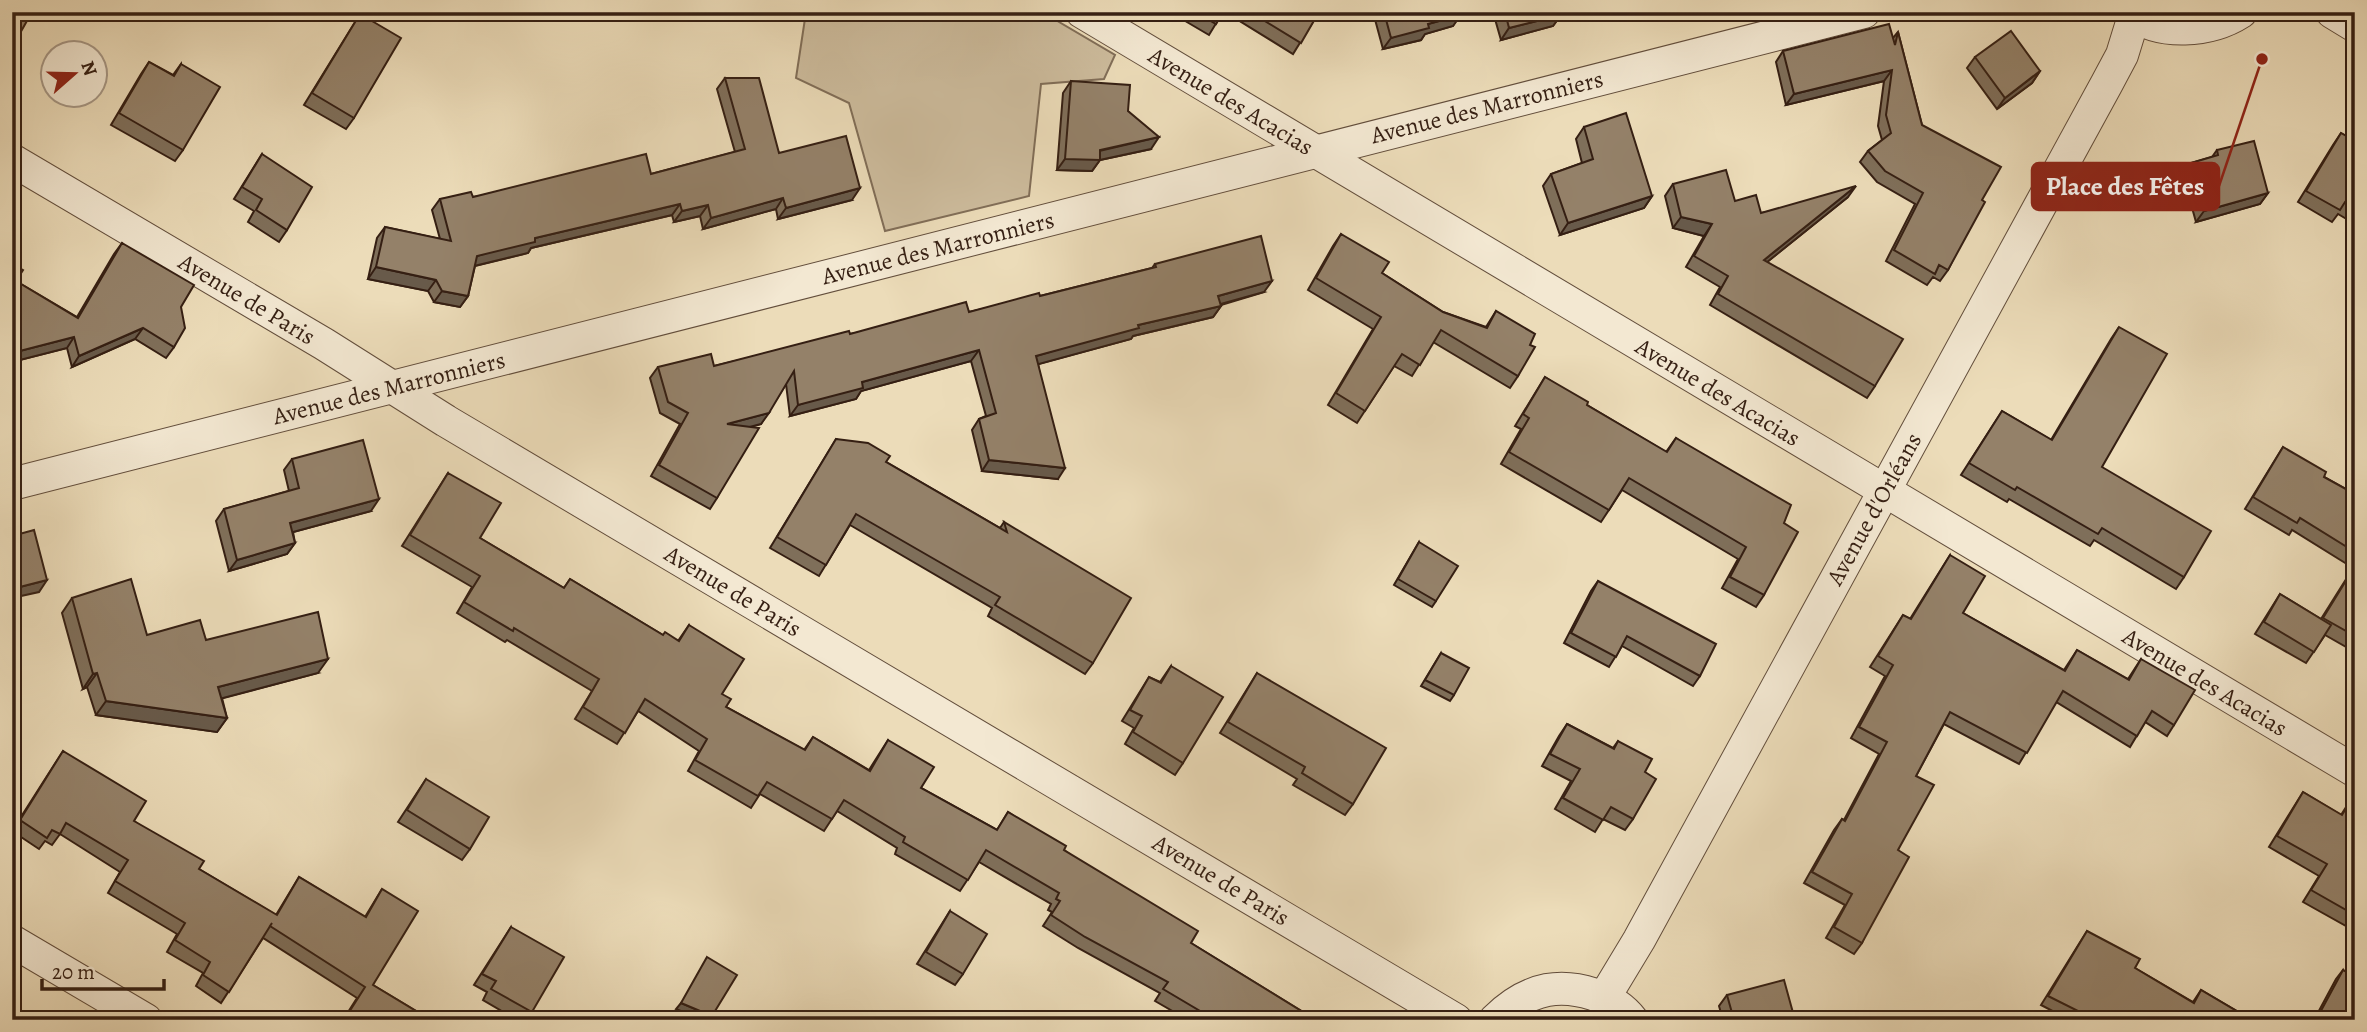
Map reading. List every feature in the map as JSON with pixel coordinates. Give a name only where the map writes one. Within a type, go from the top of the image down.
[{"type":"street","name":"Avenue des Acacias","points":[[1082,12],[2355,771]]},
{"type":"street","name":"Avenue des Marronniers","points":[[12,484],[1864,12]]},
{"type":"street","points":[[2132,14],[2164,26],[2196,29],[2228,20],[2241,12]]},
{"type":"street","points":[[2332,12],[2355,26]]},
{"type":"street","name":"Avenue d'Orléans","points":[[1604,998],[1639,940],[2117,65],[2132,14]]},
{"type":"street","name":"Avenue de Paris","points":[[12,159],[312,337],[391,388],[1456,1020]]},
{"type":"street","points":[[12,940],[146,1020]]},
{"type":"street","points":[[1495,1020],[1519,1000],[1547,990],[1576,990],[1604,998],[1632,1020]]},
{"type":"shaded area","points":[[806,12],[1042,12],[1115,55],[1104,79],[1041,84],[1029,196],[885,231],[849,103],[796,78]]},
{"type":"building","points":[[12,12],[32,12],[15,42],[12,40]]},
{"type":"building","points":[[1196,12],[1223,12],[1216,24]]},
{"type":"building","points":[[1250,12],[1319,12],[1301,43]]},
{"type":"building","points":[[1384,12],[1461,12],[1461,15],[1428,24],[1429,28],[1391,38]]},
{"type":"building","points":[[1505,12],[1561,12],[1561,15],[1509,28]]},
{"type":"building","points":[[360,14],[401,38],[354,118],[312,93]]},
{"type":"building","points":[[1889,24],[1895,45],[1898,32],[1922,125],[2001,167],[1948,270],[1939,265],[1935,274],[1894,250],[1923,193],[1885,171],[1868,151],[1891,133],[1886,115],[1892,70],[1794,94],[1783,51]]},
{"type":"building","points":[[2011,31],[2040,71],[2005,98],[1975,57]]},
{"type":"building","points":[[149,62],[174,76],[181,64],[220,87],[183,150],[119,113]]},
{"type":"building","points":[[725,78],[759,78],[779,153],[846,136],[860,188],[786,208],[783,198],[711,218],[708,205],[682,211],[680,204],[535,238],[535,242],[477,256],[468,296],[442,291],[436,280],[376,267],[385,227],[451,241],[440,199],[471,192],[473,197],[646,154],[651,174],[745,149]]},
{"type":"building","points":[[1071,81],[1130,85],[1128,111],[1159,137],[1100,150],[1100,160],[1065,159]]},
{"type":"building","points":[[1626,113],[1652,196],[1568,223],[1551,174],[1593,159],[1584,127]]},
{"type":"building","points":[[2341,133],[2355,141],[2355,208],[2345,202],[2340,210],[2306,191]]},
{"type":"building","points":[[2254,141],[2268,193],[2204,211],[2191,163],[2218,155],[2217,150]]},
{"type":"building","points":[[262,154],[312,187],[287,230],[256,210],[262,199],[242,187]]},
{"type":"building","points":[[1726,170],[1735,201],[1756,195],[1761,213],[1856,186],[1764,260],[1903,339],[1875,386],[1718,294],[1728,276],[1694,256],[1712,224],[1681,217],[1673,184]]},
{"type":"building","points":[[1341,234],[1389,262],[1382,273],[1443,312],[1487,328],[1496,311],[1535,334],[1530,345],[1535,347],[1518,376],[1441,330],[1420,365],[1402,354],[1365,411],[1336,393],[1381,317],[1316,278]]},
{"type":"building","points":[[1261,236],[1272,281],[1218,296],[1221,306],[1138,325],[1139,328],[1036,356],[1065,468],[989,460],[979,419],[996,413],[979,350],[862,382],[863,388],[798,405],[794,371],[769,413],[727,424],[759,428],[717,498],[659,465],[688,413],[668,402],[658,367],[711,354],[714,366],[849,331],[850,334],[966,302],[969,312],[1156,267],[1155,264]]},
{"type":"building","points":[[122,243],[194,285],[181,307],[185,328],[174,347],[143,328],[79,356],[74,337],[12,353],[12,264],[23,270],[16,281],[78,318]]},
{"type":"building","points":[[2119,327],[2167,354],[2102,467],[2211,531],[2184,577],[2102,528],[2098,534],[2017,487],[2015,490],[1969,463],[2002,411],[2052,440]]},
{"type":"building","points":[[1545,377],[1667,452],[1676,438],[1791,505],[1784,523],[1798,532],[1764,595],[1730,577],[1746,547],[1629,478],[1609,510],[1509,452],[1529,418],[1523,414]]},
{"type":"building","points":[[836,439],[868,443],[890,456],[886,462],[1007,532],[1004,522],[1131,598],[1093,663],[995,605],[1000,597],[856,514],[826,565],[777,537]]},
{"type":"building","points":[[363,440],[379,499],[290,523],[295,543],[237,560],[224,509],[299,488],[292,459]]},
{"type":"building","points":[[2283,447],[2326,472],[2324,477],[2355,494],[2355,552],[2300,518],[2297,523],[2253,497]]},
{"type":"building","points":[[448,473],[501,503],[480,538],[564,588],[570,579],[663,635],[665,632],[679,641],[689,625],[744,659],[722,694],[731,699],[726,707],[805,750],[813,737],[870,771],[888,740],[934,767],[921,788],[997,830],[1008,812],[1066,846],[1064,850],[1198,931],[1191,943],[1316,1020],[1223,1020],[1214,1014],[1212,1018],[1163,989],[1168,982],[1085,937],[1051,915],[1060,901],[1056,899],[1059,893],[986,850],[968,880],[903,842],[905,837],[844,800],[832,819],[767,782],[758,796],[695,760],[707,739],[645,699],[625,733],[583,707],[599,679],[514,628],[513,631],[464,602],[480,576],[410,535]]},
{"type":"building","points":[[34,530],[47,580],[12,589],[12,536]]},
{"type":"building","points":[[1419,542],[1458,566],[1436,601],[1398,579]]},
{"type":"building","points":[[1950,555],[1985,576],[1963,613],[2065,671],[2077,650],[2129,680],[2141,659],[2195,690],[2174,725],[2152,711],[2137,736],[2063,691],[2027,753],[1950,712],[1916,776],[1934,785],[1898,850],[1909,857],[1862,943],[1834,927],[1852,894],[1812,872],[1842,819],[1845,821],[1887,742],[1859,727],[1893,665],[1878,656],[1903,615],[1911,619]]},
{"type":"building","points":[[2355,566],[2355,636],[2323,618]]},
{"type":"building","points":[[131,579],[147,635],[200,620],[206,640],[318,612],[328,659],[218,687],[227,718],[106,701],[97,673],[93,674],[72,598]]},
{"type":"building","points":[[1598,581],[1716,644],[1700,676],[1627,636],[1616,657],[1571,633]]},
{"type":"building","points":[[2280,594],[2331,625],[2314,652],[2264,622]]},
{"type":"building","points":[[1441,653],[1469,668],[1454,695],[1425,680]]},
{"type":"building","points":[[1171,666],[1223,697],[1183,763],[1133,732],[1142,716],[1130,710],[1149,677],[1161,683]]},
{"type":"building","points":[[1257,673],[1386,748],[1353,804],[1302,773],[1305,767],[1228,722]]},
{"type":"building","points":[[1567,724],[1614,749],[1618,741],[1652,759],[1645,772],[1656,779],[1633,819],[1611,807],[1603,820],[1563,798],[1580,769],[1550,754]]},
{"type":"building","points":[[63,751],[146,801],[134,821],[204,861],[199,869],[277,915],[299,877],[366,917],[382,889],[418,911],[373,985],[431,1020],[344,1020],[365,987],[270,926],[229,992],[203,975],[210,962],[175,940],[185,923],[115,881],[128,860],[66,823],[60,834],[52,830],[47,838],[20,820]]},
{"type":"building","points":[[426,779],[489,817],[470,849],[407,810]]},
{"type":"building","points":[[2303,792],[2342,815],[2355,794],[2355,915],[2311,890],[2327,864],[2277,836]]},
{"type":"building","points":[[950,911],[987,934],[963,974],[926,952]]},
{"type":"building","points":[[511,927],[564,957],[532,1012],[491,989],[496,981],[482,974]]},
{"type":"building","points":[[2087,931],[2140,959],[2135,968],[2194,1003],[2201,990],[2252,1020],[2096,1020],[2048,996]]},
{"type":"building","points":[[707,957],[737,975],[712,1016],[681,1003]]},
{"type":"building","points":[[2343,970],[2355,976],[2355,1020],[2316,1020]]},
{"type":"building","points":[[1784,980],[1795,1020],[1734,1020],[1727,995]]},
{"type":"place","name":"Place des Fêtes","points":[[2262,59]]}]
